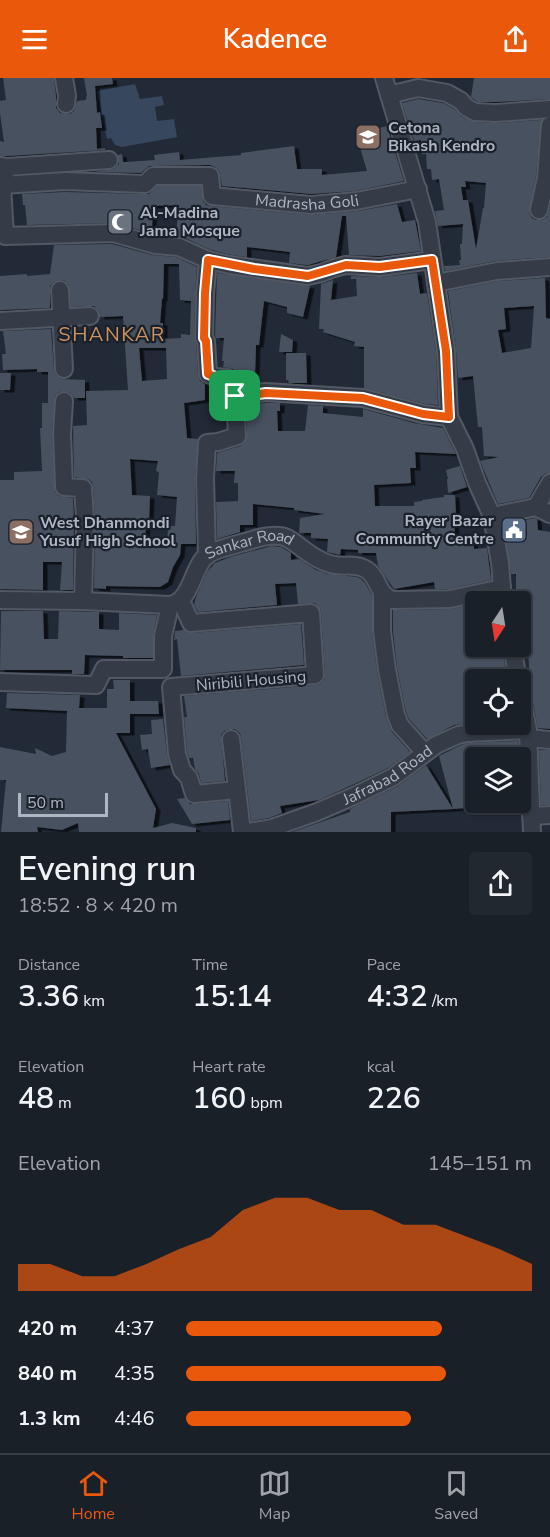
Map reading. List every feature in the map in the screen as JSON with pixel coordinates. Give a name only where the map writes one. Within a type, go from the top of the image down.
[{"type":"street","points":[[64,78],[66,104]]},
{"type":"street","points":[[384,78],[426,222],[446,351],[449,417],[465,449],[492,516],[503,591]]},
{"type":"street","points":[[389,95],[418,88],[447,93],[475,112],[496,113],[550,109]]},
{"type":"street","points":[[539,210],[546,178],[550,125]]},
{"type":"street","points":[[109,160],[4,166],[2,185],[5,236],[113,233],[155,245],[179,247],[208,260],[308,276],[346,265],[380,267],[432,260]]},
{"type":"street","name":"Madrasha Goli","points":[[2,185],[65,181],[145,184],[153,176],[210,177],[212,196],[311,205],[356,201],[418,189]]},
{"type":"street","points":[[207,556],[205,478],[207,443],[237,436],[235,396],[227,378],[208,374],[204,338],[208,260]]},
{"type":"street","points":[[436,283],[496,271],[550,267]]},
{"type":"street","points":[[60,290],[64,369]]},
{"type":"street","points":[[0,321],[90,316]]},
{"type":"street","points":[[235,396],[274,393],[363,398],[423,414],[449,417]]},
{"type":"street","points":[[64,402],[62,433],[64,486],[83,488],[85,519],[83,601]]},
{"type":"street","points":[[492,516],[543,510],[550,483]]},
{"type":"street","name":"Sankar Road","points":[[0,682],[96,685],[104,669],[163,669],[163,636],[176,603],[198,568],[207,556],[219,550],[261,537],[286,537],[320,560],[335,565],[365,569],[371,574],[382,594]]},
{"type":"street","points":[[382,594],[393,600],[465,598]]},
{"type":"street","points":[[382,594],[382,632],[396,715],[400,726],[425,753]]},
{"type":"street","points":[[0,600],[176,603]]},
{"type":"street","name":"Niribili Housing","points":[[176,603],[191,622],[311,613],[315,675],[171,687],[177,753],[182,770],[189,778],[194,794],[237,790]]},
{"type":"street","name":"Jafrabad Road","points":[[248,832],[272,828],[354,796],[393,777],[444,742],[465,734]]},
{"type":"street","points":[[528,735],[531,824],[550,815]]},
{"type":"street","name":"Jafrabad Road","points":[[531,735],[550,740]]},
{"type":"street","points":[[231,739],[242,832]]},
{"type":"water","points":[[135,84],[140,99],[162,96],[164,105],[155,107],[157,121],[174,119],[177,137],[122,147],[115,145],[111,138],[107,139],[97,91]]},
{"type":"building","points":[[3,78],[54,78],[56,108],[60,113],[70,114],[74,111],[77,101],[86,100],[84,78],[112,78],[113,84],[95,86],[97,113],[100,112],[102,128],[96,128],[97,149],[105,148],[105,150],[0,156],[0,141],[4,142],[0,101],[6,100]]},
{"type":"building","points":[[474,78],[550,78],[550,99],[478,102],[471,97]]},
{"type":"building","points":[[418,99],[443,103],[474,122],[541,120],[536,176],[529,213],[532,218],[542,220],[547,217],[550,209],[550,257],[495,261],[445,271],[444,266],[460,265],[463,224],[438,226],[435,211],[444,210],[439,179],[432,180],[431,169],[427,169],[426,154],[422,154],[421,140],[414,141],[402,103]],"holes":[[[465,181],[486,183],[484,208],[476,249],[468,200],[463,200],[461,187],[466,187]]]},
{"type":"building","points":[[387,126],[404,181],[355,191],[311,194],[222,186],[219,171],[210,165],[149,166],[141,173],[94,172],[114,169],[119,164],[118,155],[122,154],[123,162],[155,160],[154,155],[179,152],[180,160],[241,155],[241,153],[294,146],[297,169],[322,169],[322,175],[367,171],[356,134]]},
{"type":"building","points":[[157,186],[201,186],[203,201],[206,205],[310,215],[358,211],[397,204],[402,222],[415,220],[421,251],[380,256],[349,255],[346,216],[342,216],[336,257],[308,265],[289,263],[290,252],[247,247],[247,257],[232,255],[211,250],[183,237],[157,235],[116,223],[27,225],[22,194],[65,192],[149,194]],"holes":[[[179,205],[176,233],[152,228],[153,206]]]},
{"type":"building","points":[[112,244],[152,255],[176,257],[197,267],[194,338],[198,375],[200,381],[205,384],[205,400],[184,403],[187,438],[198,439],[195,478],[196,544],[181,544],[180,555],[168,582],[160,587],[106,586],[106,589],[94,588],[93,487],[92,482],[88,479],[74,477],[73,426],[87,425],[86,391],[128,390],[123,316],[100,317],[99,311],[94,306],[71,307],[69,285],[60,280],[50,286],[50,308],[0,310],[0,276],[50,274],[54,245]],"holes":[[[164,264],[179,264],[180,300],[191,301],[190,335],[181,334],[181,338],[163,339],[163,323],[160,323]],[[139,348],[166,348],[167,379],[142,381]],[[130,459],[158,461],[157,495],[177,497],[175,526],[168,526],[167,548],[145,548],[150,496],[132,495]]]},
{"type":"building","points":[[217,273],[310,286],[303,317],[287,313],[287,307],[264,301],[259,345],[256,345],[255,374],[237,374],[233,369],[223,367],[224,338],[216,338],[215,335]]},
{"type":"building","points":[[417,273],[420,294],[427,293],[436,352],[438,405],[425,404],[364,388],[364,347],[354,346],[355,342],[319,329],[321,284],[333,280],[331,300],[357,296],[356,279],[351,279],[351,276],[381,277]]},
{"type":"building","points":[[545,278],[546,318],[550,319],[550,473],[541,477],[529,498],[498,504],[480,461],[499,457],[484,456],[482,427],[478,427],[473,376],[458,378],[448,291],[498,281]],"holes":[[[534,306],[531,348],[502,353],[498,330],[506,329],[504,308]]]},
{"type":"building","points":[[51,329],[56,375],[61,379],[85,380],[85,398],[74,398],[65,391],[55,396],[52,432],[55,492],[59,496],[73,498],[73,590],[60,590],[62,562],[43,562],[43,590],[0,589],[0,480],[14,480],[14,472],[42,471],[40,428],[42,428],[42,403],[48,403],[48,372],[37,372],[37,369],[3,370],[2,354],[6,354],[3,331]]},
{"type":"building","points":[[281,334],[293,340],[292,352],[279,352]]},
{"type":"building","points":[[286,353],[306,353],[307,383],[289,383],[286,380]]},
{"type":"building","points":[[0,373],[11,373],[10,390],[0,390]]},
{"type":"building","points":[[280,403],[280,411],[277,411],[278,431],[305,431],[308,405],[323,406],[323,413],[363,417],[363,409],[414,423],[443,428],[456,454],[415,452],[416,468],[410,468],[411,483],[374,485],[375,506],[414,506],[414,502],[444,497],[444,495],[455,495],[455,536],[473,535],[474,549],[487,548],[491,580],[449,589],[435,589],[434,582],[394,589],[378,566],[376,553],[358,553],[358,550],[341,549],[340,555],[327,552],[328,539],[311,538],[311,533],[299,533],[300,518],[325,514],[294,510],[294,508],[253,504],[253,525],[240,525],[240,532],[217,539],[216,502],[238,501],[238,483],[234,483],[235,471],[216,471],[217,453],[244,443],[247,435],[246,405]]},
{"type":"building","points":[[460,466],[467,487],[448,493],[446,470]]},
{"type":"building","points":[[535,518],[538,530],[550,532],[550,729],[538,728],[531,694],[528,657],[533,653],[531,591],[516,591],[516,574],[511,574],[505,524]]},
{"type":"building","points":[[272,546],[281,547],[291,553],[291,560],[299,559],[316,570],[328,574],[357,577],[365,583],[372,595],[372,632],[386,717],[392,732],[410,752],[388,768],[319,800],[280,806],[282,813],[251,821],[240,733],[235,729],[229,729],[221,735],[225,781],[201,783],[193,758],[189,758],[187,752],[184,717],[187,717],[184,696],[316,685],[324,680],[321,612],[315,603],[298,604],[296,583],[275,584],[277,605],[198,612],[194,605],[207,572],[215,563]]},
{"type":"building","points":[[465,606],[465,657],[504,657],[505,669],[465,669],[465,724],[454,725],[427,739],[409,719],[406,712],[397,668],[393,610],[450,609]]},
{"type":"building","points":[[1,611],[43,611],[44,639],[58,639],[59,611],[99,612],[99,629],[119,630],[119,613],[157,615],[153,636],[153,658],[85,655],[84,674],[72,674],[72,670],[0,670]]},
{"type":"building","points":[[301,624],[304,665],[181,676],[177,639],[174,640],[175,631],[184,630],[192,633]]},
{"type":"building","points":[[113,680],[130,680],[130,701],[158,701],[159,714],[130,714],[130,733],[116,733],[156,809],[153,828],[172,823],[196,828],[196,832],[79,832],[78,823],[62,830],[37,827],[38,832],[1,832],[6,780],[0,780],[0,747],[36,754],[35,748],[52,756],[66,752],[67,711],[6,708],[7,693],[80,695],[79,708],[107,708],[107,689],[114,689]]},
{"type":"building","points":[[163,719],[170,765],[151,768],[148,749],[142,750],[140,735],[152,734],[151,720]]},
{"type":"building","points":[[518,741],[518,747],[465,747],[465,808],[453,809],[439,756],[469,743]]},
{"type":"building","points":[[539,750],[550,750],[550,805],[541,805]]},
{"type":"building","points":[[426,765],[453,809],[391,812],[391,832],[292,832],[350,812],[350,809],[398,786]]},
{"type":"building","points":[[185,798],[190,804],[228,801],[230,820],[192,824],[177,799]]},
{"type":"place","name":"Cetona Bikash Kendro","points":[[368,137]]},
{"type":"place","name":"Al-Madina Jama Mosque","points":[[120,222]]},
{"type":"place","name":"Rayer Bazar Community Centre","points":[[514,530]]},
{"type":"place","name":"West Dhanmondi Yusuf High School","points":[[21,532]]},
{"type":"district","name":"SHANKAR","points":[[112,334]]},
{"type":"route","points":[[208,260],[308,276],[346,265],[380,267],[432,260],[446,351],[449,417],[400,409],[363,398],[291,393],[235,396],[227,378],[208,374],[204,338],[208,260]]}]
